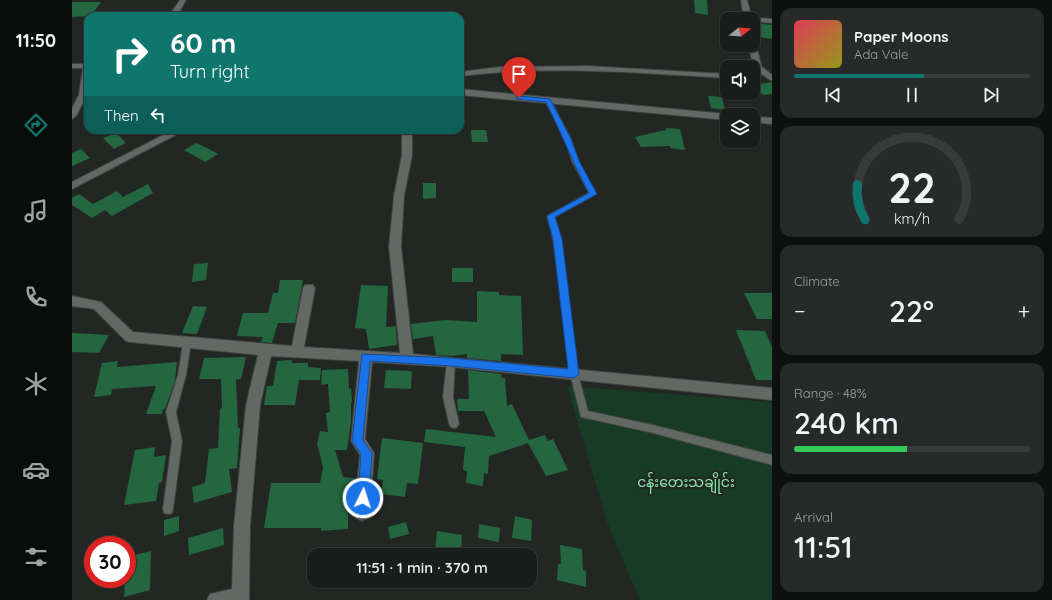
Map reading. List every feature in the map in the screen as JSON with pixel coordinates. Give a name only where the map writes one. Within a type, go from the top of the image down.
[{"type":"street","points":[[176,12],[183,0]]},
{"type":"street","points":[[744,0],[747,12]]},
{"type":"street","points":[[760,20],[772,21]]},
{"type":"street","points":[[72,66],[84,66]]},
{"type":"street","points":[[464,73],[499,69],[587,68],[720,76]]},
{"type":"street","points":[[760,72],[772,79]]},
{"type":"street","points":[[72,116],[83,95],[84,89]]},
{"type":"street","points":[[464,92],[720,116]]},
{"type":"street","points":[[760,120],[772,121]]},
{"type":"street","points":[[72,186],[172,134]]},
{"type":"street","points":[[407,134],[407,156],[399,196],[395,247],[407,359]]},
{"type":"street","points":[[297,352],[309,288]]},
{"type":"street","points":[[72,301],[97,305],[130,337],[266,350],[451,362],[772,394]]},
{"type":"street","points":[[216,600],[240,598],[243,519],[253,404],[266,350]]},
{"type":"street","points":[[362,513],[367,453],[358,441],[366,356]]},
{"type":"lane","points":[[548,101],[568,139],[575,161],[593,194],[551,216],[558,239],[574,374],[584,414],[653,429],[772,460]]},
{"type":"lane","points":[[168,509],[177,441],[171,412],[182,375],[187,343]]},
{"type":"lane","points":[[451,362],[448,396],[454,424]]},
{"type":"green space","name":"ငန်းတေးသချိုင်း","points":[[567,386],[772,402],[772,600],[640,600],[607,522]]},
{"type":"building","points":[[694,0],[707,0],[708,15],[695,13]]},
{"type":"building","points":[[72,2],[101,2],[94,12],[84,12],[84,16],[72,17]]},
{"type":"building","points":[[760,24],[772,25],[772,39],[760,37]]},
{"type":"building","points":[[772,82],[772,94],[763,95],[760,92],[760,84]]},
{"type":"building","points":[[708,96],[720,97],[720,100],[723,100],[725,108],[720,108],[720,109],[711,108]]},
{"type":"building","points":[[666,128],[680,129],[685,150],[670,148],[670,146],[641,147],[635,137],[666,130]]},
{"type":"building","points":[[471,130],[486,130],[488,142],[472,142]]},
{"type":"building","points":[[117,134],[126,143],[114,149],[103,138]]},
{"type":"building","points":[[196,143],[218,154],[205,162],[184,150]]},
{"type":"building","points":[[81,149],[90,158],[72,166],[72,153]]},
{"type":"building","points":[[423,183],[436,183],[436,198],[423,199]]},
{"type":"building","points":[[148,184],[153,193],[112,216],[105,210],[92,218],[72,205],[72,198],[79,194],[93,204],[117,191],[123,197]]},
{"type":"building","points":[[208,263],[206,280],[192,282],[194,264]]},
{"type":"building","points":[[452,268],[473,268],[473,282],[452,282]]},
{"type":"building","points":[[280,280],[303,280],[295,323],[278,323],[272,343],[261,342],[263,337],[237,336],[243,313],[268,313],[273,293],[278,293]]},
{"type":"building","points":[[361,285],[388,286],[386,327],[396,326],[397,345],[369,349],[366,329],[355,328]]},
{"type":"building","points":[[477,291],[499,292],[499,295],[521,296],[523,355],[501,354],[501,361],[467,358],[467,354],[452,356],[436,355],[433,336],[413,339],[411,324],[445,320],[477,322]]},
{"type":"building","points":[[744,293],[772,293],[772,319],[757,319]]},
{"type":"building","points":[[193,306],[207,307],[197,334],[182,333]]},
{"type":"building","points":[[736,330],[765,331],[772,347],[772,380],[756,380]]},
{"type":"building","points":[[72,333],[109,335],[99,353],[72,352]]},
{"type":"building","points":[[246,357],[241,379],[236,379],[238,428],[240,428],[237,468],[229,469],[232,492],[194,503],[192,487],[205,483],[209,449],[218,448],[220,409],[222,408],[221,379],[199,379],[204,358]]},
{"type":"building","points":[[292,360],[292,363],[308,363],[308,367],[321,368],[320,380],[299,380],[295,405],[264,405],[267,386],[273,386],[277,361]]},
{"type":"building","points":[[118,361],[117,367],[177,362],[175,381],[162,414],[146,414],[156,386],[112,389],[111,395],[94,397],[102,363]]},
{"type":"building","points":[[348,369],[349,389],[351,388],[352,403],[347,450],[335,450],[343,477],[355,478],[352,501],[348,501],[348,529],[321,531],[321,528],[264,528],[271,483],[320,483],[323,467],[317,444],[320,431],[328,432],[326,413],[330,412],[328,384],[321,385],[322,370]]},
{"type":"building","points":[[386,370],[412,371],[411,389],[384,388]]},
{"type":"building","points":[[468,370],[501,374],[502,378],[505,378],[507,406],[512,404],[529,440],[545,435],[548,441],[553,439],[568,470],[546,476],[528,443],[489,456],[488,474],[484,473],[483,486],[466,483],[467,471],[463,470],[465,447],[424,442],[426,429],[496,437],[484,411],[458,411],[457,399],[469,399]]},
{"type":"building","points":[[382,438],[423,443],[418,484],[407,483],[405,497],[381,494],[383,480],[377,479]]},
{"type":"building","points":[[155,447],[154,457],[166,455],[162,482],[159,483],[156,501],[124,505],[135,450]]},
{"type":"building","points":[[179,516],[179,531],[164,536],[164,520]]},
{"type":"building","points":[[515,516],[532,520],[531,541],[512,538]]},
{"type":"building","points":[[406,522],[409,534],[390,539],[388,527]]},
{"type":"building","points":[[479,524],[500,528],[499,542],[478,538]]},
{"type":"building","points":[[223,528],[224,545],[189,555],[188,538]]},
{"type":"building","points":[[437,531],[462,535],[461,548],[435,548]]},
{"type":"building","points":[[560,545],[582,549],[583,570],[586,571],[586,587],[557,580],[558,564],[561,564]]},
{"type":"building","points":[[151,551],[150,590],[124,597],[124,588],[136,588],[136,555]]},
{"type":"route","points":[[363,498],[367,453],[358,441],[366,356],[451,362],[574,374],[558,239],[551,216],[593,194],[575,161],[568,139],[548,101],[519,98]]}]
